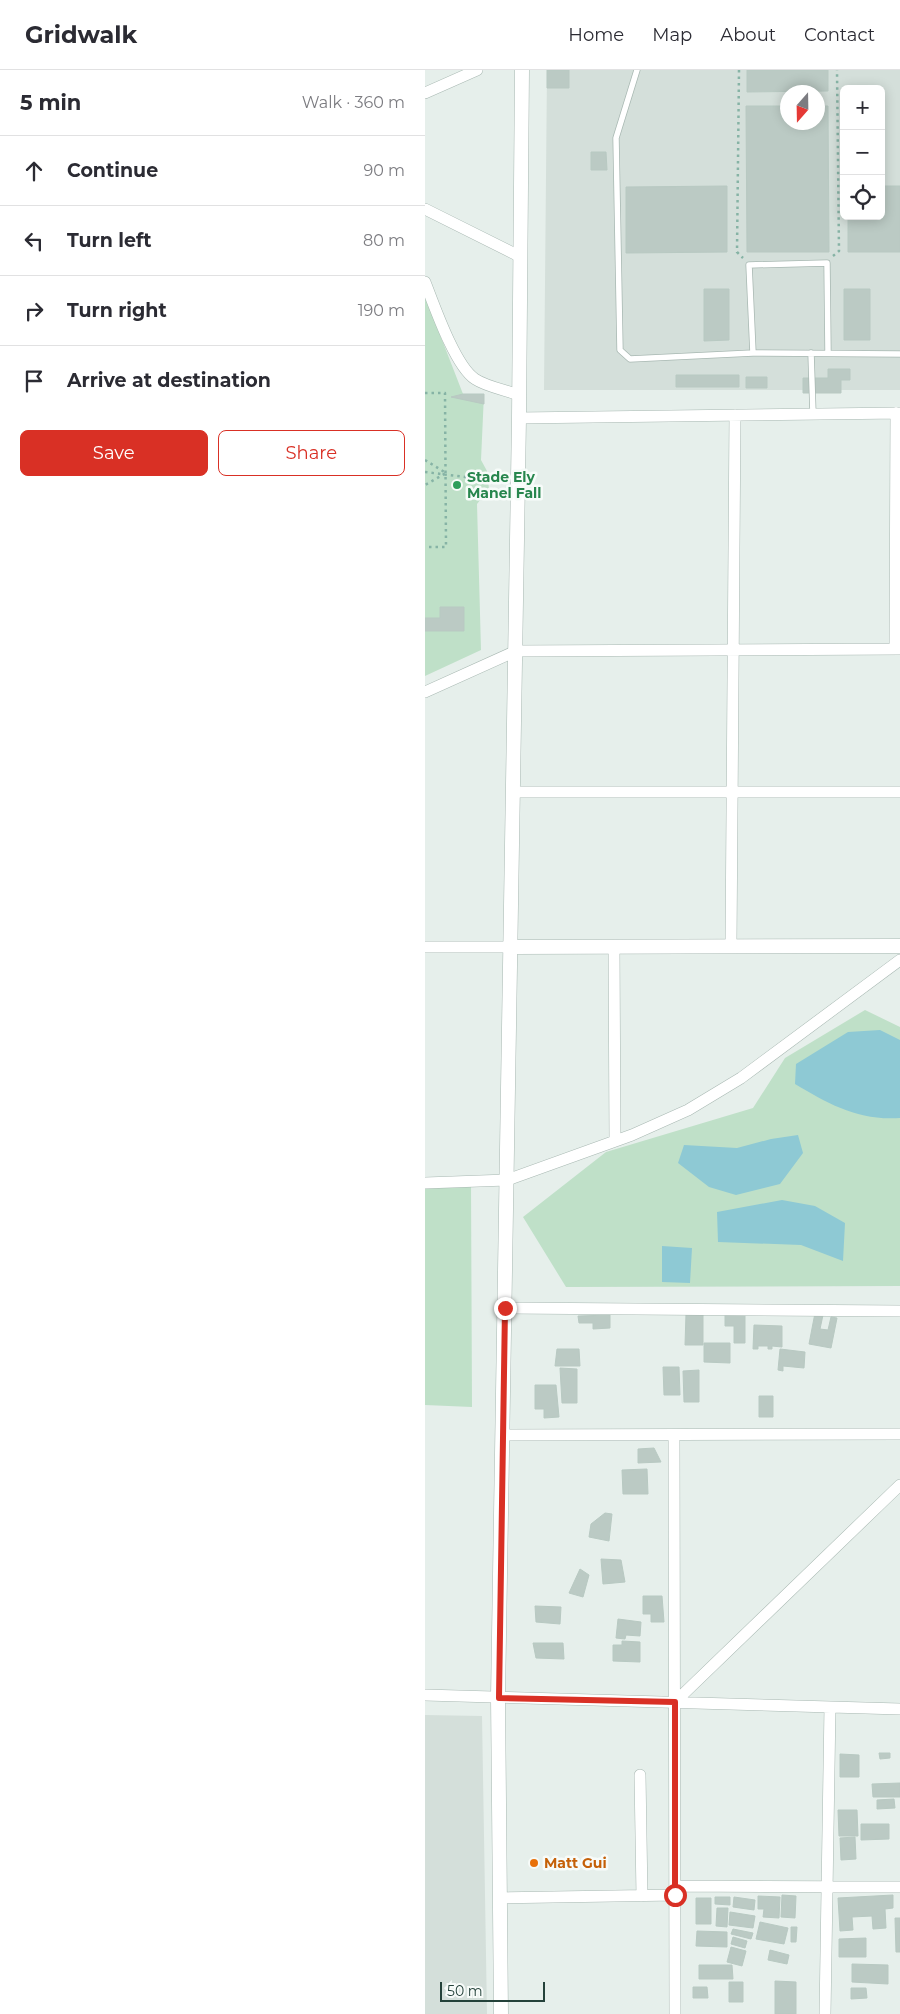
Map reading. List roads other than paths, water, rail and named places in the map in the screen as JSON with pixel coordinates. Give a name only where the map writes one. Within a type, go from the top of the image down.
[{"type":"street","points":[[425,93],[477,70]]},
{"type":"street","points":[[501,2014],[499,1698],[516,651],[523,70]]},
{"type":"street","points":[[425,209],[521,257]]},
{"type":"street","points":[[425,282],[446,335],[464,367],[475,379],[519,395]]},
{"type":"street","points":[[425,692],[516,651],[898,649],[898,413],[519,418]]},
{"type":"street","points":[[731,945],[735,415]]},
{"type":"street","points":[[513,792],[900,792]]},
{"type":"street","points":[[614,946],[615,1141]]},
{"type":"street","points":[[425,947],[900,946]]},
{"type":"street","points":[[425,1183],[507,1180],[615,1141],[688,1110],[741,1078],[900,960]]},
{"type":"street","points":[[505,1308],[900,1311]]},
{"type":"street","points":[[503,1435],[900,1434]]},
{"type":"street","points":[[674,1435],[675,2014]]},
{"type":"street","points":[[675,1702],[900,1485]]},
{"type":"street","points":[[425,1695],[900,1709]]},
{"type":"street","points":[[825,2014],[830,1707]]},
{"type":"street","points":[[640,1776],[642,1896]]},
{"type":"street","points":[[500,1898],[642,1896],[675,1891],[826,1886],[900,1886]]},
{"type":"lane","points":[[637,70],[616,138],[620,350],[630,359],[753,353],[828,352],[900,354]]},
{"type":"lane","points":[[753,353],[749,264],[827,262],[828,352]]},
{"type":"lane","points":[[811,353],[813,414]]},
{"type":"water","points":[[880,1030],[900,1040],[900,1118],[871,1117],[844,1110],[795,1084],[796,1064],[848,1032]]},
{"type":"water","points":[[798,1135],[803,1153],[780,1184],[736,1195],[709,1187],[678,1163],[684,1145],[737,1148],[771,1139]]},
{"type":"water","points":[[782,1200],[815,1206],[845,1223],[843,1261],[801,1245],[718,1242],[717,1212]]},
{"type":"water","points":[[662,1246],[692,1248],[690,1283],[662,1282]]},
{"type":"place","name":"Stade Ely Manel Fall","points":[[457,485]]},
{"type":"place","name":"Matt Gui","points":[[534,1863]]}]
